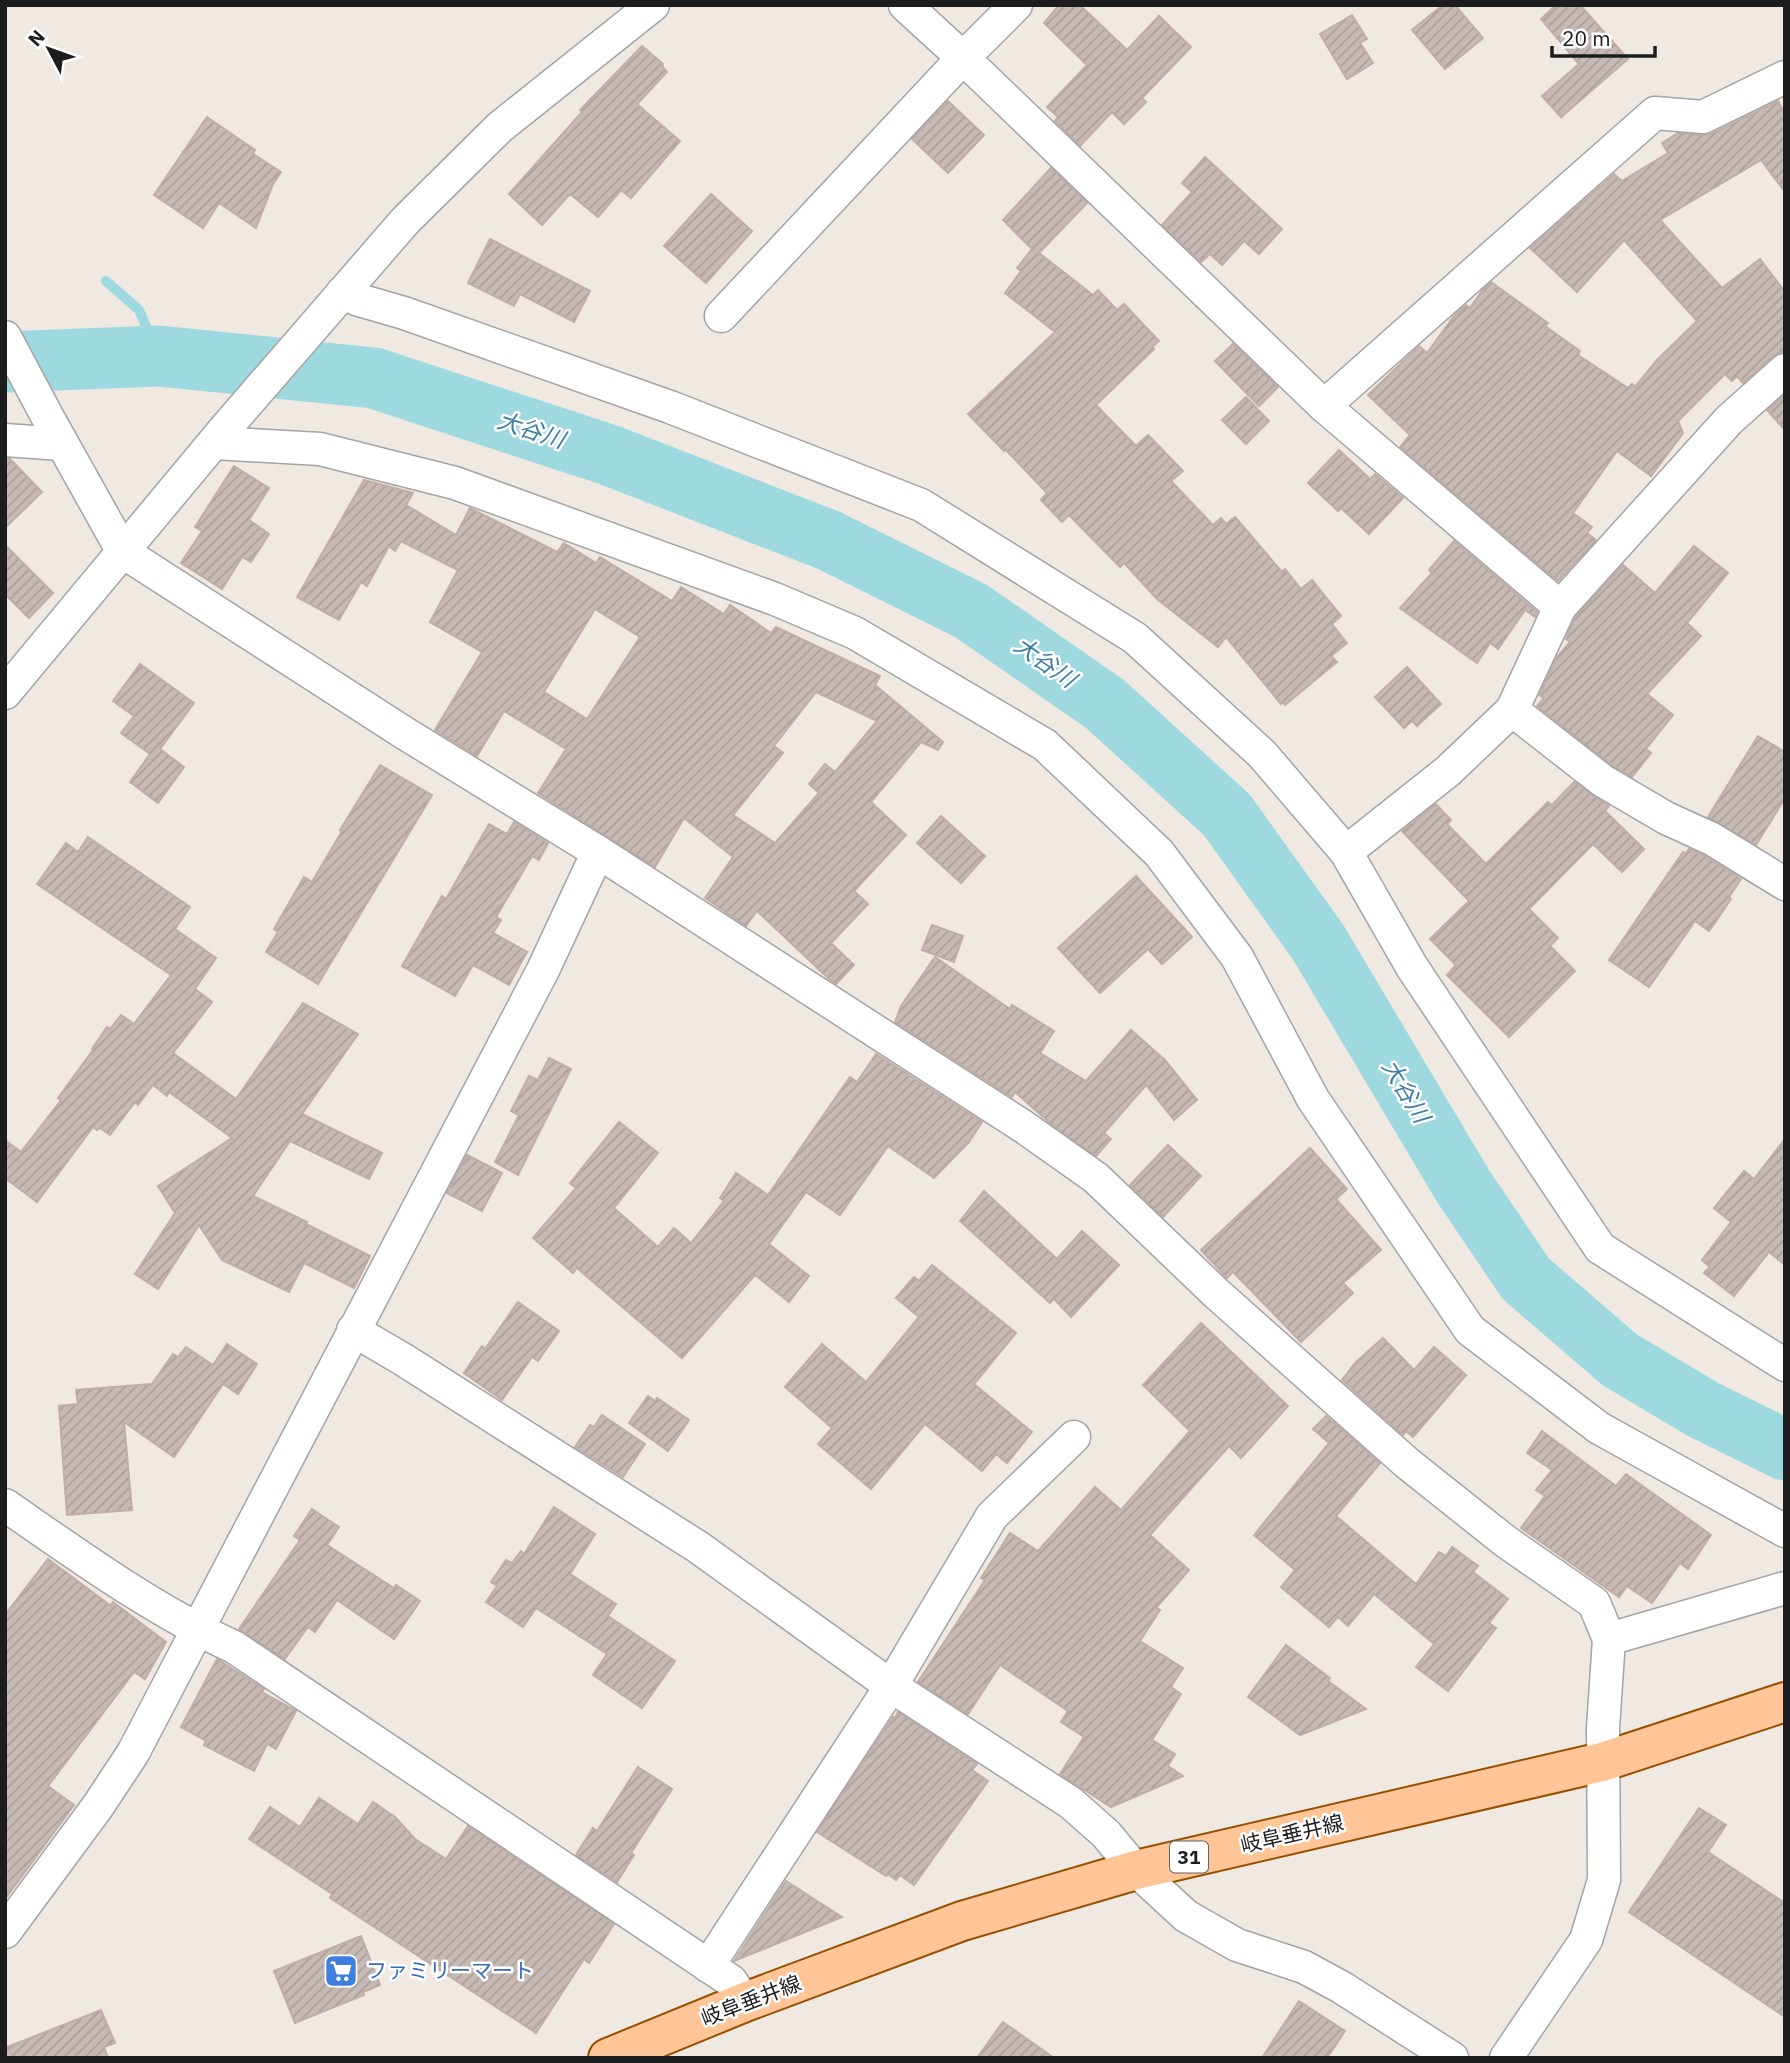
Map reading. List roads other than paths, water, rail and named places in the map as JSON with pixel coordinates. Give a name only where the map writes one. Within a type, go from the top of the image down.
[{"type":"main road","name":"岐阜垂井線","points":[[608,2058],[745,2002],[962,1921],[1136,1870],[1602,1762],[1785,1702]]},
{"type":"street","points":[[5,693],[219,437],[405,221],[500,127],[653,5]]},
{"type":"street","points":[[905,5],[1324,406],[1560,607]]},
{"type":"street","points":[[721,316],[1016,5]]},
{"type":"street","points":[[1324,406],[1655,113],[1703,117],[1785,78]]},
{"type":"street","points":[[335,301],[359,300],[404,313],[670,407],[920,505],[1135,638],[1262,754],[1346,852],[1412,967],[1600,1248],[1785,1365]]},
{"type":"street","points":[[5,337],[123,552],[406,734],[598,852],[1024,1127],[1096,1178],[1216,1293],[1407,1463],[1505,1541],[1594,1604],[1609,1639],[1602,1762],[1604,1880],[1586,1940],[1506,2058]]},
{"type":"street","points":[[1346,852],[1448,771],[1512,710],[1560,607],[1729,420],[1785,370]]},
{"type":"street","points":[[219,437],[320,449],[455,483],[762,595],[855,633],[1045,746],[1159,853],[1237,957],[1313,1099],[1470,1330],[1599,1427],[1785,1531]]},
{"type":"street","points":[[5,440],[62,444]]},
{"type":"street","points":[[1512,710],[1603,781],[1666,818],[1712,839],[1785,884]]},
{"type":"street","points":[[5,1932],[98,1806],[133,1753],[543,970],[598,852]]},
{"type":"street","points":[[353,1329],[698,1547],[891,1686],[1071,1803],[1106,1834],[1136,1870],[1186,1916],[1237,1945],[1304,1967],[1341,1987],[1452,2058]]},
{"type":"street","points":[[708,1966],[891,1686],[992,1516],[1074,1437]]},
{"type":"street","points":[[5,1505],[198,1631],[234,1647],[708,1966],[731,1982],[745,2002]]},
{"type":"street","points":[[1609,1639],[1785,1588]]},
{"type":"waterway","points":[[106,281],[139,310],[159,356]]},
{"type":"waterway","name":"大谷川","points":[[5,362],[159,356],[374,378],[609,455],[828,540],[971,611],[1105,704],[1227,815],[1318,942],[1463,1186],[1526,1279],[1620,1360],[1704,1410],[1785,1450]]},
{"type":"place","name":"ファミリーマート","points":[[341,1971]]}]
